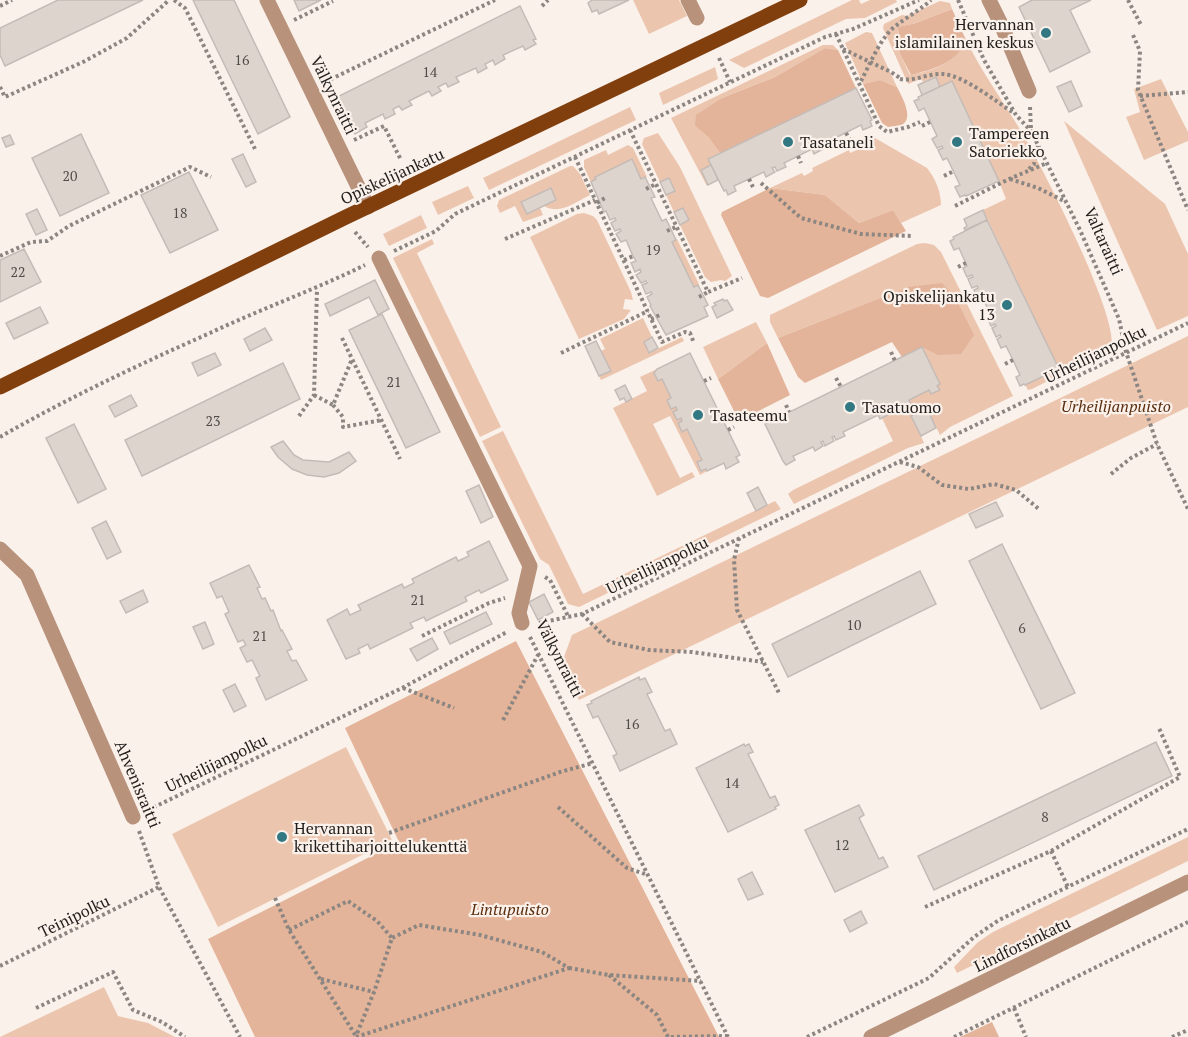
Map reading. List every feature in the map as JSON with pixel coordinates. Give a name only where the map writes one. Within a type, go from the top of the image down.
[{"type":"main road","name":"Opiskelijankatu","points":[[0,387],[346,217],[800,0]]},
{"type":"street","name":"Välkynraitti","points":[[267,0],[368,207]]},
{"type":"street","points":[[688,0],[697,18]]},
{"type":"street","points":[[989,0],[1029,91]]},
{"type":"street","points":[[379,258],[530,566]]},
{"type":"street","name":"Ahvenisraitti","points":[[0,549],[27,575],[133,817]]},
{"type":"street","name":"Välkynraitti","points":[[522,623],[519,614],[530,566]]},
{"type":"street","name":"Lindforsinkatu","points":[[871,1037],[1188,882]]},
{"type":"path","points":[[0,6],[12,0]]},
{"type":"path","points":[[0,87],[5,97],[83,62],[127,38],[170,0]]},
{"type":"path","points":[[174,0],[185,8],[255,149]]},
{"type":"path","points":[[310,89],[495,0]]},
{"type":"path","points":[[542,6],[548,0]]},
{"type":"path","points":[[0,437],[108,380],[212,332],[317,288],[436,231],[455,214],[805,46],[919,0]]},
{"type":"path","points":[[861,81],[892,29],[919,11],[930,0]]},
{"type":"path","name":"Valtaraitti","points":[[958,0],[974,37],[1016,115],[1031,131],[1119,319],[1126,352],[1157,444],[1188,509]]},
{"type":"path","points":[[1128,0],[1141,25]]},
{"type":"path","points":[[280,27],[333,1]]},
{"type":"path","points":[[836,34],[879,126],[887,132],[930,122]]},
{"type":"path","points":[[1133,35],[1140,51],[1138,90],[1188,210]]},
{"type":"path","points":[[842,49],[906,80],[943,74],[963,81],[1016,115]]},
{"type":"path","points":[[1140,96],[1188,92]]},
{"type":"path","points":[[339,148],[384,126],[401,160]]},
{"type":"path","points":[[630,130],[708,292]]},
{"type":"path","points":[[846,132],[850,140]]},
{"type":"path","points":[[1026,172],[1034,164],[1038,145]]},
{"type":"path","points":[[798,156],[801,163]]},
{"type":"path","points":[[575,157],[662,342],[685,332],[690,333],[694,343]]},
{"type":"path","points":[[955,206],[1047,163]]},
{"type":"path","points":[[0,256],[31,242],[47,241],[69,226],[190,167],[211,177]]},
{"type":"path","points":[[944,176],[954,171]]},
{"type":"path","points":[[749,179],[753,187]]},
{"type":"path","points":[[1009,179],[1038,188],[1066,202]]},
{"type":"path","points":[[761,183],[801,218],[861,234],[913,236]]},
{"type":"path","points":[[646,189],[656,184]]},
{"type":"path","points":[[505,239],[605,198]]},
{"type":"path","points":[[346,217],[358,238],[379,258]]},
{"type":"path","points":[[667,231],[676,227]]},
{"type":"path","points":[[624,260],[633,255]]},
{"type":"path","points":[[958,267],[966,263]]},
{"type":"path","points":[[699,297],[742,278]]},
{"type":"path","points":[[299,416],[314,395],[317,288]]},
{"type":"path","points":[[561,353],[648,311]]},
{"type":"path","points":[[981,315],[989,311]]},
{"type":"path","points":[[651,319],[662,314]]},
{"type":"path","name":"Urheilijanpolku","points":[[133,817],[402,688],[522,623],[569,618],[582,614],[1188,322]]},
{"type":"path","points":[[342,338],[400,459]]},
{"type":"path","points":[[891,352],[895,361]]},
{"type":"path","points":[[333,405],[352,358]]},
{"type":"path","points":[[1005,364],[1013,360]]},
{"type":"path","points":[[704,381],[711,378]]},
{"type":"path","points":[[836,378],[841,387]]},
{"type":"path","points":[[314,395],[333,405],[342,417],[343,427],[382,420]]},
{"type":"path","points":[[786,405],[789,412]]},
{"type":"path","points":[[728,430],[734,427]]},
{"type":"path","points":[[1111,474],[1131,458],[1157,444]]},
{"type":"path","points":[[900,461],[918,467],[942,485],[969,489],[994,484],[1016,490],[1040,510]]},
{"type":"path","points":[[739,538],[734,560],[737,610],[779,693]]},
{"type":"path","points":[[530,566],[549,580],[569,618]]},
{"type":"path","points":[[422,636],[489,603],[510,596],[523,597]]},
{"type":"path","points":[[582,614],[610,642],[649,650],[692,652],[763,662]]},
{"type":"path","name":"Välkynraitti","points":[[522,623],[728,1037]]},
{"type":"path","points":[[503,720],[539,654]]},
{"type":"path","points":[[402,688],[454,708]]},
{"type":"path","points":[[925,907],[1051,851],[1180,777],[1159,728]]},
{"type":"path","points":[[389,833],[550,775],[593,763]]},
{"type":"path","points":[[558,807],[627,868],[648,876]]},
{"type":"path","name":"Ahvenisraitti","points":[[133,817],[159,887],[240,1037]]},
{"type":"path","points":[[807,1037],[929,978],[974,937],[999,920],[1188,829]]},
{"type":"path","points":[[1051,851],[1068,887]]},
{"type":"path","name":"Teinipolku","points":[[0,966],[159,887]]},
{"type":"path","points":[[275,898],[289,930],[356,1037]]},
{"type":"path","points":[[289,930],[348,901],[377,921],[392,938]]},
{"type":"path","points":[[954,1037],[1188,922]]},
{"type":"path","points":[[356,1037],[392,938],[419,925],[480,935],[542,952],[569,968],[609,975],[700,981]]},
{"type":"path","points":[[356,1037],[569,968]]},
{"type":"path","points":[[36,1008],[113,972],[133,1010],[162,1022],[185,1037]]},
{"type":"path","points":[[609,975],[657,1015],[668,1037],[728,1037]]},
{"type":"path","points":[[320,979],[374,992]]},
{"type":"path","points":[[1014,1008],[1026,1037]]},
{"type":"path","points":[[1172,1037],[1188,1030]]},
{"type":"green space","points":[[633,0],[679,0],[687,16],[649,34]]},
{"type":"green space","points":[[852,0],[859,0],[861,4],[870,0],[896,0],[897,2],[865,18],[846,19],[744,68],[729,60]]},
{"type":"green space","points":[[940,1],[950,3],[952,9],[916,23],[898,27],[900,54],[910,75],[943,65],[957,55],[966,40],[985,75],[1021,131],[1060,206],[1092,275],[1111,332],[1111,349],[1028,390],[1025,385],[1059,369],[983,210],[1006,199],[1000,184],[952,82],[940,87],[935,77],[923,82],[921,79],[908,84],[883,28],[884,24],[902,15],[907,16]]},
{"type":"green space","points":[[952,9],[966,40],[962,48],[957,55],[943,64],[911,75],[900,54],[898,27],[916,23]]},
{"type":"green space","points":[[866,32],[872,33],[897,87],[880,80],[863,84],[845,43]]},
{"type":"green space","points":[[823,45],[833,45],[838,50],[825,48],[775,77],[722,98],[695,126],[709,138],[720,153],[708,159],[711,165],[702,170],[707,186],[671,118]]},
{"type":"green space","points":[[825,48],[838,50],[856,88],[720,153],[709,138],[695,126],[696,115],[722,98],[775,77]]},
{"type":"green space","points":[[715,67],[718,79],[663,105],[659,93]]},
{"type":"green space","points":[[1161,79],[1188,132],[1188,141],[1144,160],[1126,117],[1140,112],[1134,89]]},
{"type":"green space","points":[[880,80],[897,87],[904,100],[907,116],[903,124],[888,127],[882,123],[863,84]]},
{"type":"green space","points":[[630,107],[636,120],[489,190],[483,178]]},
{"type":"green space","points":[[1064,121],[1165,204],[1188,254],[1188,316],[1157,330]]},
{"type":"green space","points":[[658,133],[680,167],[732,276],[725,281],[711,282],[705,277],[680,225],[689,220],[683,208],[674,212],[666,195],[674,191],[669,178],[660,182],[642,144],[644,138]]},
{"type":"green space","points":[[875,138],[927,168],[937,185],[941,205],[901,223],[893,210],[859,223],[825,195],[770,188],[802,173],[804,176],[813,171],[812,168],[849,150],[850,153],[859,149],[857,146]]},
{"type":"green space","points":[[628,145],[633,148],[647,177],[641,179],[632,160],[595,177],[600,188],[595,191],[584,167],[584,160],[606,150],[608,155]]},
{"type":"green space","points":[[573,166],[580,174],[590,195],[561,209],[550,208],[544,206],[550,188],[521,202],[527,214],[540,208],[543,215],[523,222],[515,206],[500,213],[497,206],[499,200]]},
{"type":"green space","points":[[468,186],[474,198],[438,215],[432,202]]},
{"type":"green space","points":[[770,188],[825,195],[859,223],[893,210],[906,231],[768,298],[760,296],[721,215],[722,212]]},
{"type":"green space","points":[[584,213],[597,220],[633,300],[625,299],[623,309],[631,310],[624,319],[579,339],[530,237],[577,214]]},
{"type":"green space","points":[[421,215],[427,228],[389,246],[383,234]]},
{"type":"green space","points":[[432,239],[434,244],[417,253],[501,427],[480,437],[393,258]]},
{"type":"green space","points":[[677,239],[699,284],[694,287],[672,242]]},
{"type":"green space","points":[[917,244],[934,245],[941,252],[1013,396],[950,427],[940,435],[927,409],[912,416],[924,443],[908,448],[794,504],[788,494],[793,490],[893,441],[880,414],[939,384],[922,347],[908,287],[778,338],[770,322],[770,315]]},
{"type":"green space","points":[[942,283],[956,299],[974,335],[961,354],[938,355],[922,347],[902,357],[892,342],[805,383],[798,377],[778,338],[908,287]]},
{"type":"green space","points":[[643,318],[652,337],[644,342],[649,353],[682,337],[684,341],[601,380],[599,376],[610,371],[601,351],[605,349],[600,339]]},
{"type":"green space","points":[[756,322],[767,343],[718,379],[703,347]]},
{"type":"green space","name":"Urheilijanpuisto","points":[[1188,336],[1188,407],[579,700],[561,665],[572,635]]},
{"type":"green space","points":[[767,343],[790,395],[739,421],[718,379]]},
{"type":"green space","points":[[657,369],[707,471],[700,475],[670,416],[653,424],[680,478],[692,472],[695,477],[657,496],[613,408],[647,391],[640,377]]},
{"type":"green space","points":[[503,431],[583,594],[775,501],[781,509],[579,607],[568,604],[549,565],[540,559],[482,441]]},
{"type":"green space","name":"Lintupuisto","points":[[516,641],[719,1037],[255,1037],[208,939],[399,842],[345,728]]},
{"type":"green space","name":"Hervannan krikettiharjoittelukenttä","points":[[346,747],[392,840],[218,927],[172,834]]},
{"type":"green space","points":[[1188,837],[1188,861],[957,973],[954,967],[978,942],[993,932]]},
{"type":"green space","points":[[104,987],[118,1016],[148,1023],[175,1037],[0,1037]]},
{"type":"green space","points":[[992,1022],[999,1037],[960,1037]]},
{"type":"building","points":[[58,0],[143,0],[5,66],[0,55],[0,28]]},
{"type":"building","points":[[193,0],[234,0],[290,117],[258,134]]},
{"type":"building","points":[[294,0],[321,0],[299,11]]},
{"type":"building","points":[[592,0],[629,0],[599,14],[597,10],[592,12],[588,3]]},
{"type":"building","points":[[1032,0],[1091,0],[1070,10],[1090,52],[1050,72],[1019,7]]},
{"type":"building","points":[[520,6],[536,39],[533,40],[536,44],[525,50],[523,46],[503,55],[505,59],[495,65],[493,60],[485,64],[487,68],[478,73],[476,68],[456,77],[459,82],[448,87],[446,83],[438,87],[441,91],[432,96],[429,91],[409,101],[412,105],[402,110],[399,106],[393,109],[395,114],[385,119],[383,114],[365,123],[367,127],[355,134],[353,129],[348,131],[333,99]]},
{"type":"building","points":[[936,77],[940,87],[922,95],[918,85]]},
{"type":"building","name":"Tampereen Satoriekko","points":[[952,81],[999,181],[960,197],[955,187],[960,185],[947,158],[943,160],[938,150],[943,148],[942,146],[937,148],[932,139],[937,136],[924,108],[919,111],[914,101]]},
{"type":"building","points":[[1071,81],[1082,106],[1069,112],[1057,87]]},
{"type":"building","name":"Tasataneli","points":[[856,88],[872,120],[870,121],[872,126],[863,130],[861,125],[831,140],[833,144],[825,148],[823,144],[820,145],[823,149],[814,154],[812,149],[784,163],[786,167],[777,171],[775,167],[772,168],[775,172],[766,177],[764,172],[734,186],[736,191],[728,195],[726,190],[724,191],[708,159]]},
{"type":"building","points":[[81,134],[109,193],[60,216],[32,158]]},
{"type":"building","points":[[10,135],[14,144],[6,147],[2,138]]},
{"type":"building","points":[[243,154],[256,182],[246,187],[232,159]]},
{"type":"building","points":[[632,159],[641,179],[645,177],[655,197],[651,198],[662,221],[666,219],[676,240],[672,242],[694,287],[698,285],[708,305],[704,307],[708,316],[666,335],[650,306],[647,297],[652,294],[651,292],[646,294],[642,285],[647,283],[646,281],[641,283],[636,275],[641,272],[640,269],[635,272],[631,263],[636,261],[626,240],[621,242],[616,234],[621,231],[620,229],[615,231],[611,223],[616,220],[615,218],[610,220],[606,211],[604,212],[591,182],[596,179],[595,177]]},
{"type":"building","points":[[711,165],[718,180],[708,185],[701,170]]},
{"type":"building","points":[[189,172],[218,230],[170,253],[141,195]]},
{"type":"building","points":[[669,178],[675,191],[666,195],[660,182]]},
{"type":"building","points":[[551,188],[556,200],[527,214],[521,202]]},
{"type":"building","points":[[683,208],[689,220],[680,225],[674,212]]},
{"type":"building","points":[[37,209],[47,230],[36,235],[26,214]]},
{"type":"building","points":[[983,210],[987,220],[965,230],[967,226],[964,219]]},
{"type":"building","name":"Opiskelijankatu 13","points":[[987,220],[1059,369],[1025,385],[1020,386],[1016,377],[1020,375],[1006,346],[1001,348],[997,339],[1001,337],[1000,335],[996,337],[992,328],[996,326],[995,324],[991,326],[987,318],[991,315],[982,297],[978,299],[974,290],[978,288],[977,286],[972,288],[968,279],[973,277],[972,275],[967,277],[963,268],[967,266],[959,248],[954,250],[950,241],[954,239],[953,237]]},
{"type":"building","points":[[24,249],[41,282],[0,302],[0,260]]},
{"type":"building","points":[[375,280],[389,309],[378,315],[369,297],[330,316],[325,304]]},
{"type":"building","points":[[723,299],[727,300],[733,310],[717,318],[712,307],[716,305],[714,303]]},
{"type":"building","points":[[40,307],[48,323],[14,339],[6,323]]},
{"type":"building","points":[[382,314],[440,432],[406,448],[349,330]]},
{"type":"building","points":[[265,328],[272,340],[250,351],[244,339]]},
{"type":"building","points":[[652,337],[658,348],[649,353],[644,342]]},
{"type":"building","points":[[596,341],[611,371],[599,376],[585,346]]},
{"type":"building","name":"Tasatuomo","points":[[922,347],[940,384],[937,386],[940,390],[931,394],[929,390],[909,400],[911,404],[902,408],[900,404],[898,405],[900,409],[891,413],[889,409],[886,410],[888,415],[880,419],[878,415],[843,432],[845,436],[836,440],[834,436],[832,437],[834,441],[825,446],[823,441],[821,442],[823,446],[815,451],[813,447],[793,456],[795,460],[786,465],[765,424]]},
{"type":"building","points":[[215,353],[221,365],[198,376],[192,363]]},
{"type":"building","name":"Tasateemu","points":[[690,353],[740,455],[736,457],[739,462],[726,469],[724,463],[707,471],[706,469],[701,471],[697,462],[702,460],[687,429],[682,432],[678,423],[682,421],[681,418],[677,420],[673,412],[677,410],[676,407],[671,409],[667,400],[671,398],[662,379],[658,381],[654,373],[657,369]]},
{"type":"building","points":[[283,363],[300,399],[142,476],[125,440]]},
{"type":"building","points":[[625,385],[632,399],[626,402],[624,398],[620,400],[615,390]]},
{"type":"building","points":[[131,395],[137,406],[115,417],[109,406]]},
{"type":"building","points":[[927,408],[936,428],[921,436],[911,416]]},
{"type":"building","points":[[74,424],[106,489],[78,503],[46,438]]},
{"type":"building","points":[[283,441],[294,455],[303,460],[329,462],[349,452],[356,461],[339,473],[324,477],[307,475],[292,469],[278,457],[271,447]]},
{"type":"building","points":[[479,485],[493,517],[481,523],[466,491]]},
{"type":"building","points":[[758,487],[767,505],[756,511],[747,493]]},
{"type":"building","points":[[996,502],[1003,516],[976,528],[969,514]]},
{"type":"building","points":[[106,521],[121,552],[107,559],[92,528]]},
{"type":"building","points":[[489,541],[508,580],[481,593],[479,590],[465,597],[467,601],[426,621],[424,617],[410,623],[413,628],[370,649],[368,644],[358,649],[360,653],[346,659],[327,620],[347,609],[350,615],[361,610],[358,605],[402,584],[404,588],[414,583],[412,579],[456,557],[458,561],[469,556],[467,552]]},
{"type":"building","points":[[1002,544],[1075,693],[1041,709],[969,561]]},
{"type":"building","points":[[249,565],[260,587],[257,588],[262,599],[265,598],[271,611],[273,610],[281,631],[292,649],[287,651],[292,661],[296,660],[307,680],[266,700],[256,678],[260,676],[252,660],[247,662],[240,648],[246,645],[243,640],[238,642],[225,614],[229,612],[222,596],[217,598],[210,583]]},
{"type":"building","points":[[920,571],[936,604],[788,677],[772,644]]},
{"type":"building","points":[[143,590],[148,602],[126,613],[120,601]]},
{"type":"building","points":[[544,594],[553,612],[538,620],[529,602]]},
{"type":"building","points":[[486,612],[492,624],[450,644],[444,632]]},
{"type":"building","points":[[205,622],[214,644],[203,649],[193,627]]},
{"type":"building","points":[[432,638],[438,649],[417,661],[410,649]]},
{"type":"building","points":[[639,677],[640,680],[645,678],[652,692],[647,694],[665,731],[670,729],[677,744],[620,771],[613,756],[617,754],[598,716],[593,718],[587,705]]},
{"type":"building","points":[[235,684],[246,706],[234,712],[223,690]]},
{"type":"building","points":[[1156,742],[1172,776],[934,890],[918,856]]},
{"type":"building","points":[[744,744],[745,746],[749,744],[753,752],[748,754],[770,798],[775,796],[779,805],[775,807],[776,809],[728,832],[696,768]]},
{"type":"building","points":[[859,805],[864,815],[859,818],[879,859],[883,857],[888,867],[835,892],[805,830]]},
{"type":"building","points":[[752,872],[763,894],[748,900],[738,879]]},
{"type":"building","points":[[861,911],[867,923],[850,932],[844,920]]},
{"type":"place","name":"Hervannan islamilainen keskus","points":[[1046,33]]},
{"type":"place","name":"Tasataneli","points":[[788,142]]},
{"type":"place","name":"Tampereen Satoriekko","points":[[957,142]]},
{"type":"place","name":"Opiskelijankatu 13","points":[[1007,305]]},
{"type":"place","name":"Tasatuomo","points":[[850,407]]},
{"type":"place","name":"Tasateemu","points":[[698,415]]},
{"type":"place","name":"Hervannan krikettiharjoittelukenttä","points":[[282,837]]}]
